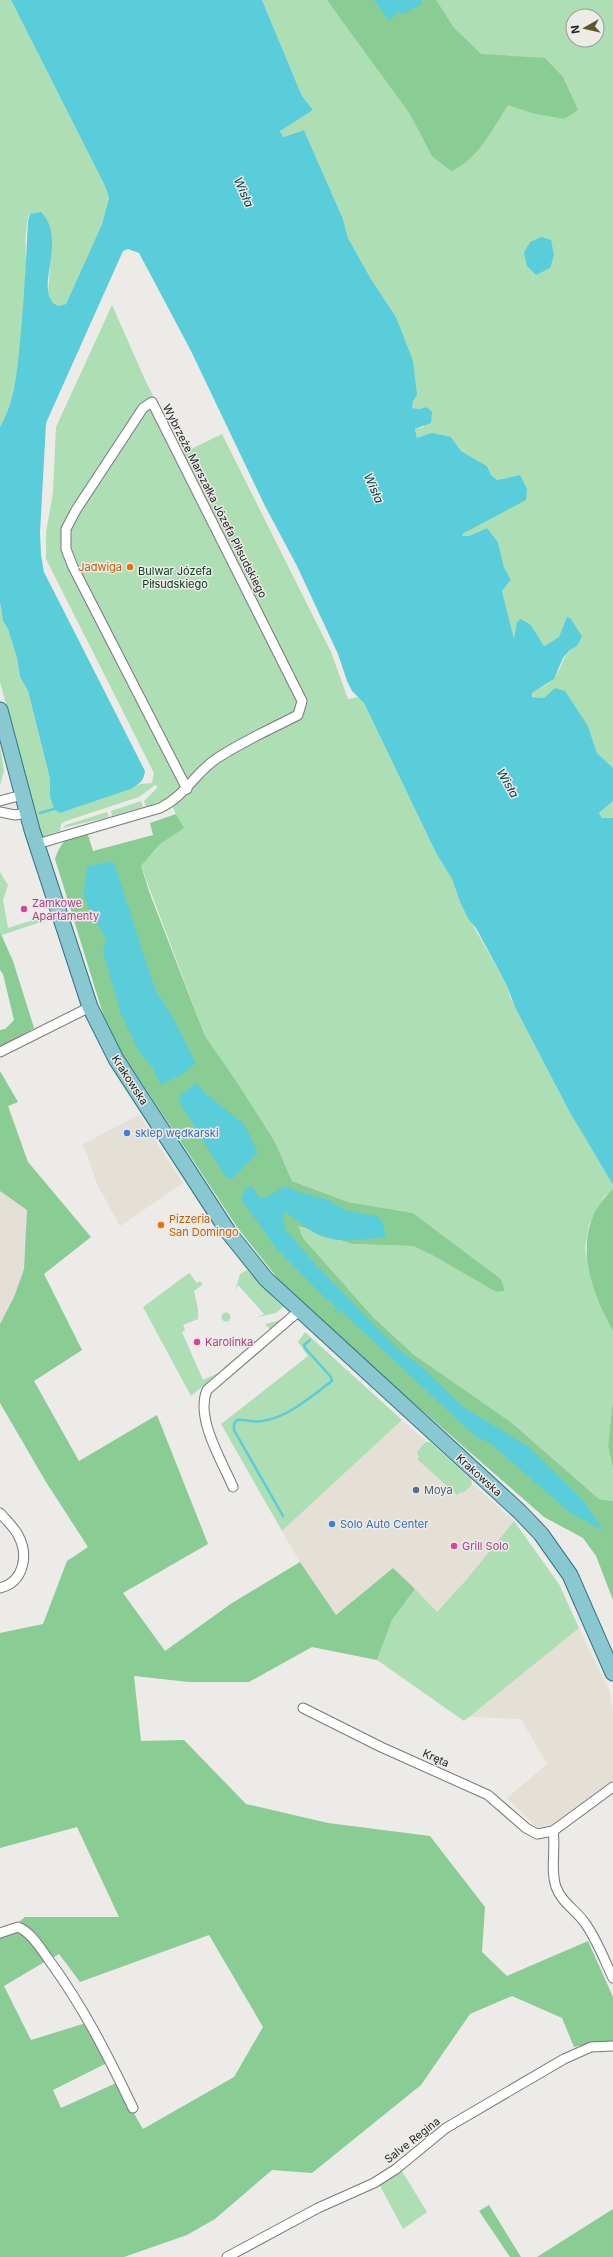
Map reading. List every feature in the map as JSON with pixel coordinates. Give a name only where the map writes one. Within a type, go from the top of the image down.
[{"type":"main road","name":"Krakowska","points":[[0,710],[27,814],[90,1007],[116,1059],[229,1233],[266,1279],[299,1311],[497,1491],[541,1534],[570,1575],[613,1673]]},
{"type":"street","name":"Wybrzeże Marszałka Józefa Piłsudskiego","points":[[37,844],[160,808],[170,803],[187,789],[215,760],[298,715],[302,701],[152,402],[143,408],[76,510],[66,529],[66,549],[73,567],[187,789]]},
{"type":"street","points":[[0,801],[22,795]]},
{"type":"street","points":[[0,812],[27,814]]},
{"type":"street","points":[[0,1052],[90,1007]]},
{"type":"street","points":[[233,1488],[209,1432],[205,1420],[203,1398],[207,1390],[299,1311]]},
{"type":"street","points":[[0,1513],[18,1534],[24,1554],[24,1562],[18,1576],[6,1587],[0,1588]]},
{"type":"street","name":"Kręta","points":[[303,1708],[381,1747],[488,1795],[526,1828],[537,1834],[553,1832]]},
{"type":"street","points":[[613,1787],[553,1832],[553,1868],[557,1888],[562,1899],[576,1912],[591,1931],[613,1978]]},
{"type":"street","points":[[0,1932],[18,1927],[27,1933],[39,1946],[75,1996],[95,2030],[133,2108]]},
{"type":"street","name":"Salve Regina","points":[[226,2257],[318,2208],[374,2183],[396,2169],[446,2128],[564,2059],[591,2047],[613,2046]]},
{"type":"shaded area","points":[[139,1115],[183,1183],[120,1226],[98,1186],[83,1144]]},
{"type":"shaded area","points":[[0,1191],[27,1210],[24,1269],[14,1297],[0,1324]]},
{"type":"shaded area","points":[[402,1420],[514,1521],[467,1579],[437,1612],[393,1568],[336,1615],[300,1562],[282,1531]]},
{"type":"shaded area","points":[[579,1628],[609,1690],[613,1713],[613,1780],[550,1826],[536,1827],[507,1798],[547,1764],[521,1719],[467,1717]]},
{"type":"green space","points":[[0,0],[11,0],[105,186],[109,198],[102,224],[66,304],[58,306],[51,301],[48,293],[52,241],[29,214],[26,234],[23,329],[13,392],[0,427]]},
{"type":"green space","points":[[262,0],[613,0],[613,768],[597,753],[588,726],[544,698],[533,697],[532,693],[553,679],[565,657],[577,646],[559,637],[544,646],[531,625],[514,640],[502,591],[511,580],[504,567],[498,542],[487,528],[469,536],[462,536],[462,533],[482,522],[520,475],[497,480],[491,475],[487,466],[461,451],[451,437],[417,438],[415,429],[424,427],[427,407],[419,409],[412,408],[413,401],[396,317],[371,279],[348,238],[343,219],[304,130],[282,137],[280,130],[313,110],[302,96]]},
{"type":"green space","points":[[327,0],[436,0],[454,28],[481,54],[545,58],[563,77],[578,110],[564,119],[532,113],[508,105],[477,151],[461,166],[451,171],[432,156],[410,114]]},
{"type":"green space","name":"Bulwar Józefa Piłsudskiego","points":[[112,305],[146,382],[183,453],[222,434],[331,652],[348,699],[360,697],[364,703],[436,853],[452,879],[460,902],[506,984],[510,997],[569,1111],[613,1185],[613,1189],[604,1197],[589,1225],[585,1248],[592,1282],[613,1331],[613,1399],[608,1446],[613,1468],[613,1501],[599,1499],[512,1423],[413,1354],[373,1317],[303,1238],[297,1226],[352,1244],[413,1246],[432,1255],[496,1292],[505,1291],[501,1279],[413,1213],[348,1202],[292,1181],[275,1142],[237,1082],[205,1036],[141,866],[160,844],[183,828],[168,798],[146,807],[144,801],[158,787],[155,785],[139,797],[66,821],[61,824],[60,831],[42,837],[0,682],[0,602],[3,621],[8,629],[17,658],[20,677],[28,691],[50,779],[50,797],[54,809],[60,813],[131,789],[140,784],[152,783],[154,773],[46,559],[46,532],[53,493],[56,427]]},
{"type":"green space","points":[[0,746],[4,771],[0,786]]},
{"type":"green space","points":[[141,801],[143,807],[112,816],[111,811]]},
{"type":"green space","points":[[613,801],[613,818],[602,818],[599,813]]},
{"type":"green space","points":[[107,812],[109,817],[63,828],[66,825]]},
{"type":"green space","points":[[176,814],[184,828],[160,844],[141,866],[150,894],[205,1036],[237,1082],[275,1142],[292,1181],[348,1202],[413,1213],[501,1279],[505,1291],[496,1292],[432,1255],[413,1246],[352,1244],[298,1226],[303,1238],[373,1317],[413,1354],[512,1423],[599,1499],[613,1501],[613,1600],[596,1556],[583,1538],[544,1517],[345,1343],[279,1280],[237,1227],[121,1051],[103,1014],[55,859],[63,843],[70,838],[88,835],[93,851],[153,835],[150,823]]},
{"type":"green space","points":[[0,872],[8,885],[3,900],[8,928],[49,915],[50,919],[2,935],[0,932]]},
{"type":"green space","points":[[0,932],[13,961],[34,1028],[11,1042],[0,1052],[0,1030],[5,1029],[14,1020],[3,974],[0,970]]},
{"type":"green space","points":[[0,1071],[18,1102],[8,1106],[28,1162],[91,1237],[44,1274],[82,1350],[34,1381],[79,1461],[157,1415],[208,1544],[123,1593],[165,1651],[232,1603],[300,1562],[336,1615],[393,1568],[415,1589],[392,1620],[377,1660],[312,1647],[249,1682],[189,1682],[134,1676],[141,1741],[184,1740],[246,1804],[328,1823],[430,1836],[485,1907],[482,1952],[507,1976],[588,1941],[613,1997],[613,2042],[595,2043],[574,2047],[562,2018],[512,1996],[470,2014],[421,2085],[312,2173],[272,2170],[215,2219],[187,2235],[124,2257],[0,2257],[0,1936],[15,1930],[26,1935],[46,1961],[4,1986],[31,2040],[86,2023],[107,2063],[53,2090],[61,2108],[116,2083],[143,2129],[234,2077],[263,2027],[209,1935],[80,1982],[59,1954],[51,1959],[20,1921],[25,1917],[119,1917],[77,1827],[0,1848],[0,1633],[43,1624],[67,1561],[88,1547],[46,1482],[0,1403],[0,1324],[14,1297],[24,1269],[27,1210],[0,1191]]},
{"type":"green space","points":[[613,1189],[613,1331],[596,1295],[590,1277],[587,1258],[587,1240],[591,1222],[599,1205]]},
{"type":"green space","points":[[247,1270],[283,1307],[276,1313],[258,1317],[264,1314],[238,1285],[235,1291],[240,1274]]},
{"type":"green space","points":[[189,1273],[197,1283],[200,1281],[203,1284],[194,1291],[198,1309],[198,1319],[183,1325],[185,1330],[182,1332],[203,1380],[220,1372],[191,1396],[143,1307]]},
{"type":"green space","points":[[226,1312],[231,1317],[226,1322],[221,1317]]},
{"type":"green space","points":[[284,1320],[219,1376],[224,1367],[270,1329],[265,1324]]},
{"type":"green space","points":[[305,1332],[402,1420],[282,1531],[221,1424],[308,1356],[298,1342]]},
{"type":"green space","points":[[613,1399],[613,1468],[608,1446]]},
{"type":"green space","points":[[425,1442],[430,1442],[471,1479],[472,1484],[465,1492],[457,1495],[417,1459],[419,1457],[417,1452]]},
{"type":"green space","points":[[514,1521],[559,1584],[579,1628],[464,1721],[377,1660],[392,1620],[415,1589],[437,1612],[467,1579]]},
{"type":"green space","points":[[400,2168],[427,2212],[403,2229],[379,2184]]},
{"type":"green space","points":[[489,2205],[521,2257],[510,2257],[479,2211]]},
{"type":"green space","points":[[613,2209],[613,2257],[537,2257]]},
{"type":"water","name":"Wisła","points":[[11,0],[262,0],[302,96],[313,110],[280,131],[283,137],[304,130],[343,219],[348,238],[371,279],[396,317],[413,361],[417,395],[413,401],[412,408],[419,409],[427,407],[432,412],[431,423],[415,429],[417,438],[432,433],[451,437],[461,451],[487,466],[491,475],[497,480],[520,475],[527,489],[526,500],[462,534],[463,536],[469,536],[487,528],[498,542],[504,567],[511,580],[502,591],[514,639],[517,622],[521,619],[531,625],[544,646],[559,637],[567,617],[570,618],[582,636],[577,646],[569,651],[563,658],[554,679],[532,693],[532,697],[544,698],[555,688],[565,691],[588,726],[597,753],[613,768],[613,801],[599,813],[602,818],[613,818],[613,1185],[569,1111],[515,1007],[506,984],[476,928],[469,920],[460,902],[452,879],[436,853],[364,703],[352,691],[338,654],[297,566],[265,506],[191,351],[139,253],[128,249],[123,251],[46,423],[40,533],[41,555],[44,572],[145,771],[141,782],[131,789],[60,813],[54,809],[50,797],[50,779],[28,691],[20,677],[17,658],[8,629],[3,621],[0,602],[0,427],[9,407],[16,375],[23,312],[28,221],[30,214],[41,212],[48,222],[52,246],[48,292],[53,303],[58,306],[66,304],[102,224],[109,198],[105,186]]},
{"type":"water","points":[[374,0],[422,0],[422,4],[403,14],[398,12],[389,21]]},
{"type":"water","points":[[541,237],[551,240],[554,255],[550,268],[536,275],[527,266],[524,253],[530,242]]},
{"type":"water","points":[[107,862],[114,863],[155,989],[172,1016],[196,1063],[181,1075],[161,1085],[152,1067],[139,1052],[121,1014],[103,952],[106,938],[92,914],[84,894],[87,867]]},
{"type":"water","points":[[197,1083],[206,1094],[245,1125],[258,1153],[232,1179],[226,1177],[180,1103],[179,1096]]},
{"type":"water","points":[[252,1186],[259,1197],[267,1197],[285,1186],[298,1192],[326,1199],[347,1211],[377,1216],[382,1220],[386,1237],[341,1240],[324,1237],[315,1233],[283,1212],[285,1229],[319,1268],[397,1348],[422,1367],[462,1406],[529,1447],[583,1500],[604,1531],[569,1512],[490,1443],[476,1437],[341,1311],[327,1300],[276,1248],[241,1199],[246,1188]]},
{"type":"waterway","points":[[40,813],[54,809]]},
{"type":"waterway","points":[[283,1516],[234,1430],[234,1424],[237,1420],[259,1421],[281,1416],[299,1406],[332,1381],[331,1377],[305,1348],[304,1345],[310,1340]]},
{"type":"place","name":"Jadwiga","points":[[130,567]]},
{"type":"place","name":"Zamkowe Apartamenty","points":[[24,909]]},
{"type":"place","name":"sklep wędkarski","points":[[127,1133]]},
{"type":"place","name":"Pizzeria San Domingo","points":[[161,1225]]},
{"type":"place","name":"Karolinka","points":[[197,1342]]},
{"type":"place","name":"Moya","points":[[416,1490]]},
{"type":"place","name":"Solo Auto Center","points":[[332,1524]]},
{"type":"place","name":"Grill Solo","points":[[454,1546]]}]
